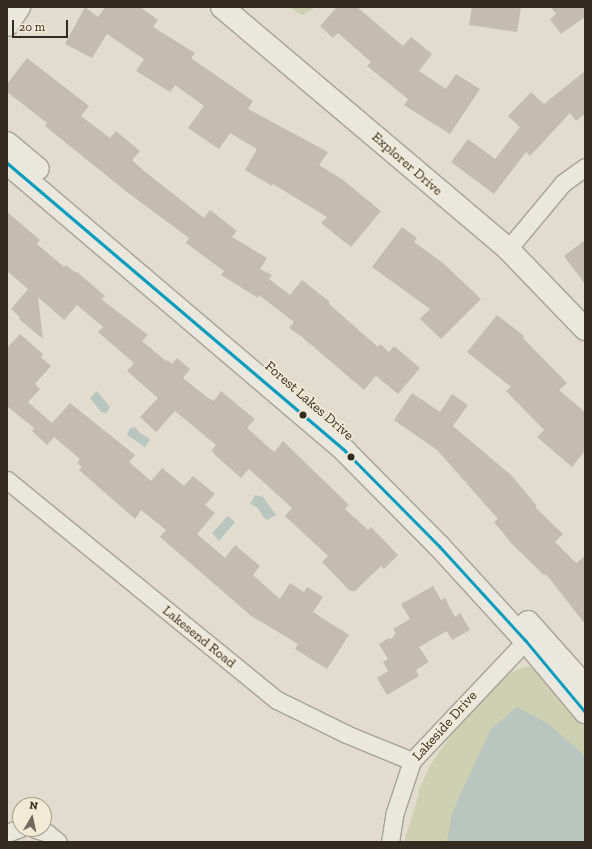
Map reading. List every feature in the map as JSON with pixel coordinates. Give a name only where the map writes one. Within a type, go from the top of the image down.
[{"type":"main road","points":[[7,25],[19,7]]},
{"type":"main road","name":"Explorer Drive","points":[[222,7],[508,249],[585,329]]},
{"type":"main road","name":"Forest Lakes Drive","points":[[7,143],[356,441],[451,537],[531,635],[585,712]]},
{"type":"main road","name":"Forest Lakes Drive","points":[[7,163],[345,451],[440,547],[585,686]]},
{"type":"street","points":[[508,249],[563,184],[585,167]]},
{"type":"street","name":"Lakesend Road","points":[[10,488],[277,700],[346,734],[412,761]]},
{"type":"street","name":"Lakeside Drive","points":[[390,842],[395,812],[412,761],[531,635]]},
{"type":"green space","points":[[288,7],[316,7],[302,15]]},
{"type":"green space","points":[[528,666],[542,670],[585,724],[585,842],[404,842],[419,794],[418,791],[431,764],[458,725],[498,683],[513,671]]},
{"type":"shaded area","points":[[97,391],[110,407],[106,413],[101,412],[90,398]]},
{"type":"shaded area","points":[[135,427],[140,433],[150,439],[145,447],[127,435],[130,428]]},
{"type":"shaded area","points":[[255,495],[263,497],[276,515],[267,520],[264,518],[257,507],[250,504]]},
{"type":"shaded area","points":[[228,516],[235,522],[219,541],[212,533]]},
{"type":"shaded area","points":[[517,707],[547,723],[585,756],[585,840],[581,842],[447,842],[452,813],[490,730]]},
{"type":"building","points":[[85,7],[98,17],[105,7],[140,7],[158,20],[153,27],[195,53],[191,58],[253,101],[248,109],[328,152],[319,165],[343,180],[381,211],[351,247],[321,223],[327,217],[273,184],[272,186],[245,170],[257,149],[230,133],[219,149],[188,128],[204,106],[175,85],[170,92],[136,71],[144,59],[107,34],[92,58],[65,44]]},
{"type":"building","points":[[337,7],[357,7],[403,46],[411,37],[432,54],[419,71],[446,89],[456,74],[480,89],[450,134],[404,105],[408,99],[367,66],[371,62],[338,33],[333,38],[320,26]]},
{"type":"building","points":[[472,7],[521,7],[517,32],[469,25]]},
{"type":"building","points":[[551,7],[585,7],[585,17],[561,34],[550,19],[556,14]]},
{"type":"building","points":[[27,58],[89,106],[81,116],[110,138],[116,131],[140,151],[132,160],[144,171],[204,218],[210,210],[237,231],[232,237],[267,258],[260,269],[272,275],[269,279],[290,295],[302,280],[330,302],[329,304],[378,347],[380,344],[389,352],[394,346],[420,368],[398,394],[376,376],[364,390],[302,337],[289,328],[294,322],[259,295],[258,298],[221,275],[224,271],[186,243],[189,238],[127,192],[45,126],[47,123],[7,92],[7,84]]},
{"type":"building","points":[[585,71],[585,114],[576,121],[570,113],[530,156],[526,152],[494,194],[451,162],[468,139],[495,159],[520,127],[508,116],[531,92],[544,104]]},
{"type":"building","points":[[7,212],[40,240],[37,244],[64,267],[66,265],[76,273],[77,272],[105,296],[101,299],[148,335],[142,341],[166,361],[167,360],[172,364],[177,358],[190,369],[183,378],[214,401],[221,391],[255,419],[247,428],[274,452],[283,441],[349,505],[345,509],[368,530],[371,527],[398,555],[384,569],[381,566],[355,591],[350,591],[322,562],[328,556],[285,516],[292,508],[249,469],[241,478],[214,454],[212,450],[216,445],[175,411],[156,432],[140,417],[158,398],[127,371],[134,363],[98,332],[103,327],[77,305],[64,320],[38,297],[43,339],[19,319],[20,317],[11,309],[28,289],[7,271]]},
{"type":"building","points":[[402,227],[417,238],[414,242],[443,263],[481,299],[441,339],[420,319],[430,309],[372,267]]},
{"type":"building","points":[[585,240],[585,284],[564,256]]},
{"type":"building","points":[[497,315],[524,336],[523,338],[567,383],[559,390],[585,412],[585,451],[572,467],[537,437],[544,430],[506,391],[511,387],[467,352]]},
{"type":"building","points":[[20,334],[43,354],[41,357],[51,366],[35,384],[40,389],[28,402],[52,423],[70,403],[135,455],[129,462],[151,481],[162,468],[184,486],[193,476],[215,494],[205,505],[215,513],[197,534],[225,558],[235,545],[260,566],[253,575],[280,599],[290,583],[304,592],[307,587],[323,597],[313,612],[349,635],[327,669],[295,649],[298,644],[250,615],[160,537],[166,530],[141,510],[135,519],[79,470],[82,467],[77,463],[80,459],[54,437],[47,445],[32,431],[34,428],[7,406],[7,348]]},
{"type":"building","points":[[412,393],[440,412],[452,394],[468,405],[453,426],[512,476],[537,506],[535,507],[563,534],[555,542],[576,563],[585,556],[585,624],[546,574],[544,575],[512,544],[494,522],[498,519],[437,450],[394,420]]},
{"type":"building","points":[[433,586],[441,600],[445,598],[455,617],[460,613],[470,630],[452,640],[447,631],[419,647],[429,662],[416,670],[419,676],[387,695],[377,678],[388,671],[383,662],[388,659],[379,644],[389,638],[391,639],[396,633],[393,629],[410,619],[401,604]]},
{"type":"transit line","points":[[7,163],[345,451],[440,547],[525,640],[585,712]]}]
